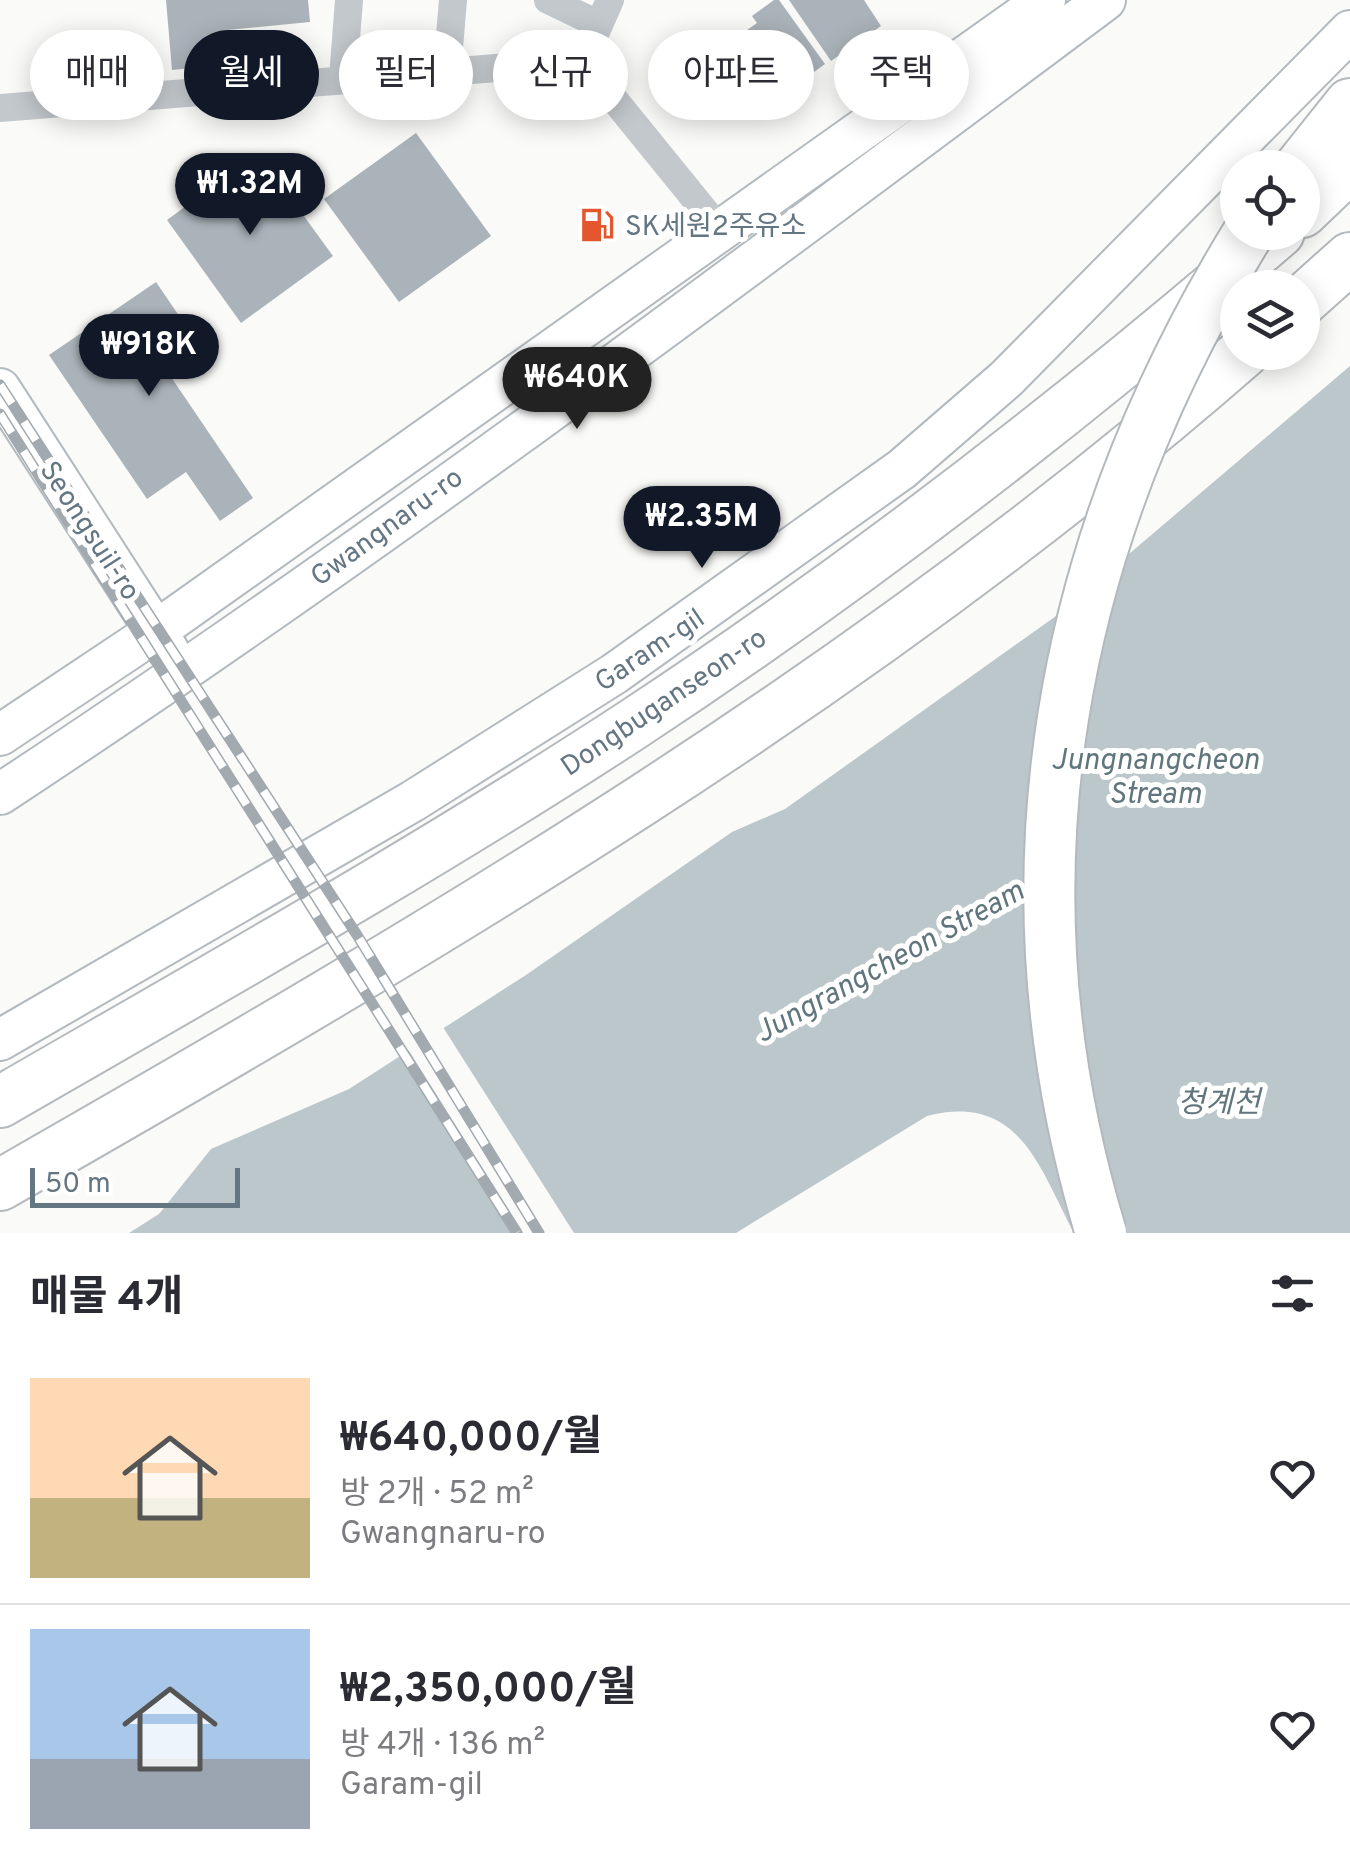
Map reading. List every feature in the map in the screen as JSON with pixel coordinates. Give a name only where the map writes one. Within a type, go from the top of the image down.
[{"type":"highway","points":[[1313,150],[1350,104]]},
{"type":"highway","points":[[1320,195],[1350,166]]},
{"type":"highway","points":[[1101,1233],[1075,1140],[1053,972],[1050,868],[1064,708],[1102,538],[1129,465],[1188,334],[1238,250]]},
{"type":"highway","name":"Dongbuganseon-ro","points":[[0,1102],[396,872],[652,712],[986,471],[1257,250]]},
{"type":"highway","points":[[1320,284],[1350,258]]},
{"type":"highway","points":[[0,1185],[394,956],[660,792],[1042,520],[1223,370]]},
{"type":"main road","name":"Gwangnaru-ro","points":[[0,735],[156,631],[1045,0]]},
{"type":"main road","name":"Gwangnaru-ro","points":[[0,794],[182,672],[755,261],[1105,0]]},
{"type":"main road","name":"Garam-gil","points":[[0,1040],[413,801],[597,685],[902,469],[1006,379],[1350,31]]},
{"type":"main road","name":"Seongsuil-ro","points":[[0,389],[182,672]]},
{"type":"street","points":[[347,30],[349,0]]},
{"type":"street","points":[[450,30],[453,0]]},
{"type":"street","points":[[548,0],[604,12]]},
{"type":"street","points":[[0,108],[339,78]]},
{"type":"street","points":[[628,117],[722,231]]},
{"type":"water","name":"Jungnangcheon Stream","points":[[1350,366],[1350,1233],[1074,1233],[1022,1141],[1005,1125],[984,1115],[958,1111],[927,1116],[736,1233],[129,1233],[159,1214],[211,1149],[349,1089],[526,975],[732,832],[785,809],[1056,616]]},
{"type":"pier","points":[[441,1024],[574,1233],[523,1233],[406,1046]]},
{"type":"building","points":[[166,0],[308,0],[310,22],[184,30],[184,69],[172,70]]},
{"type":"building","points":[[779,0],[801,30],[747,30],[757,23],[752,16]]},
{"type":"building","points":[[789,0],[864,0],[881,26],[875,30],[834,30],[831,61],[814,36],[814,30],[810,30]]},
{"type":"building","points":[[814,49],[825,64],[814,72]]},
{"type":"building","points":[[416,133],[491,236],[399,302],[324,199]]},
{"type":"building","points":[[258,153],[333,256],[241,323],[167,220]]},
{"type":"building","points":[[156,282],[203,351],[169,374],[253,498],[220,521],[186,472],[147,499],[49,355]]},
{"type":"railway","points":[[0,385],[357,935],[539,1233]]},
{"type":"railway","points":[[0,414],[517,1233]]},
{"type":"place","name":"SK세원2주유소","points":[[597,225]]},
{"type":"water label","name":"Jungrangcheon Stream","points":[[889,961]]},
{"type":"water label","name":"청계천","points":[[1219,1102]]}]
